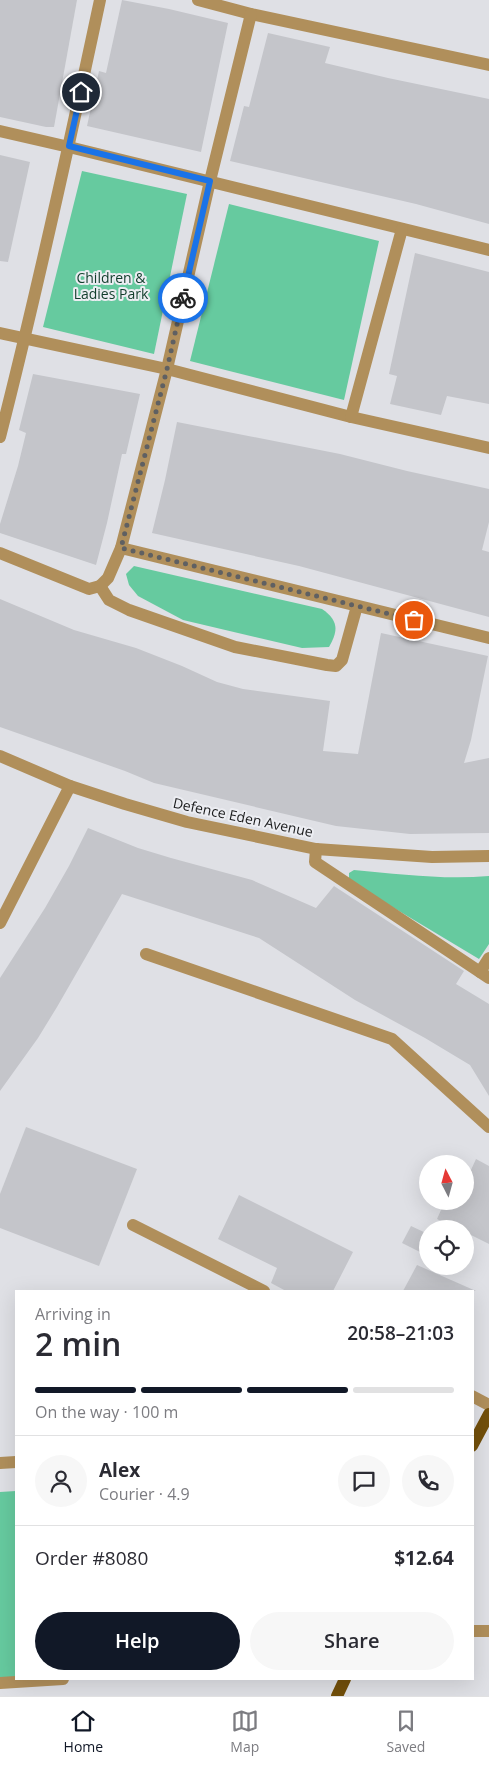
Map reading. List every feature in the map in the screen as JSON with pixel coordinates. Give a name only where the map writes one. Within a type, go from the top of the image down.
[{"type":"main road","points":[[474,1442],[489,1414]]},
{"type":"main road","points":[[337,1696],[345,1680]]},
{"type":"street","points":[[0,437],[25,339],[100,0]]},
{"type":"street","points":[[198,0],[252,14],[489,65]]},
{"type":"street","points":[[0,553],[89,589],[100,586],[108,578],[121,548],[167,369],[210,181],[252,14]]},
{"type":"street","points":[[0,131],[69,146],[489,250]]},
{"type":"street","points":[[351,417],[402,229]]},
{"type":"street","points":[[0,333],[167,369],[351,417],[489,448]]},
{"type":"street","points":[[121,548],[489,638]]},
{"type":"street","points":[[100,586],[109,600],[129,610],[235,647],[327,666],[336,666],[342,660],[357,606]]},
{"type":"street","name":"Defence Eden Avenue","points":[[0,756],[70,786],[187,822],[316,849],[432,857],[489,856]]},
{"type":"street","points":[[0,923],[70,786]]},
{"type":"street","points":[[316,849],[315,862],[484,975],[489,958]]},
{"type":"street","points":[[146,954],[392,1039],[489,1126]]},
{"type":"street","points":[[133,1225],[262,1290]]},
{"type":"street","points":[[474,1397],[489,1405]]},
{"type":"street","points":[[0,1463],[15,1462]]},
{"type":"street","points":[[474,1631],[489,1631]]},
{"type":"street","points":[[0,1682],[42,1680]]},
{"type":"green space","name":"Children & Ladies Park","points":[[82,171],[187,194],[154,354],[43,327]]},
{"type":"green space","points":[[229,204],[379,241],[344,400],[190,361]]},
{"type":"green space","points":[[134,566],[322,609],[334,621],[334,635],[329,647],[302,648],[183,620],[138,596],[129,585],[126,574]]},
{"type":"green space","points":[[354,870],[438,877],[489,876],[489,944],[479,959],[349,881],[349,873]]},
{"type":"green space","points":[[15,1491],[15,1677],[0,1678],[0,1492]]},
{"type":"building","points":[[0,0],[77,0],[54,127],[0,117]]},
{"type":"building","points":[[122,0],[228,23],[201,152],[87,126],[99,71],[106,73]]},
{"type":"building","points":[[268,33],[330,47],[325,63],[489,99],[489,224],[416,204],[230,161],[244,106],[249,107]]},
{"type":"building","points":[[0,155],[30,162],[8,262],[0,261]]},
{"type":"building","points":[[415,253],[489,272],[489,404],[447,396],[441,415],[390,404],[397,376],[389,374]]},
{"type":"building","points":[[33,374],[140,394],[126,454],[122,454],[96,565],[0,533],[0,524],[26,433],[19,430]]},
{"type":"building","points":[[177,422],[340,454],[489,489],[489,522],[482,550],[489,552],[489,617],[299,566],[152,533]]},
{"type":"building","points":[[0,599],[74,630],[136,648],[217,682],[243,689],[330,701],[323,751],[358,754],[381,633],[488,656],[471,740],[464,763],[489,758],[489,833],[410,834],[336,826],[154,783],[0,727]]},
{"type":"building","points":[[88,828],[138,848],[252,880],[316,908],[334,886],[464,971],[456,984],[489,1004],[489,1096],[470,1065],[355,1000],[259,938],[122,894],[38,1038],[0,1091],[0,978],[45,908]]},
{"type":"building","points":[[26,1127],[137,1169],[99,1266],[0,1228],[0,1194]]},
{"type":"building","points":[[476,1159],[489,1166],[489,1244],[474,1236],[474,1220],[437,1219],[441,1210],[474,1210],[474,1163]]},
{"type":"building","points":[[239,1195],[353,1252],[334,1290],[284,1290],[271,1283],[277,1268],[218,1239]]},
{"type":"building","points":[[411,1226],[419,1230],[419,1252],[402,1243]]},
{"type":"building","points":[[417,1265],[419,1266],[419,1275],[440,1275],[474,1290],[404,1290]]},
{"type":"way so far","points":[[183,298],[167,369],[121,548],[414,620]]},
{"type":"route","points":[[81,92],[69,146],[210,181],[183,298]]}]
